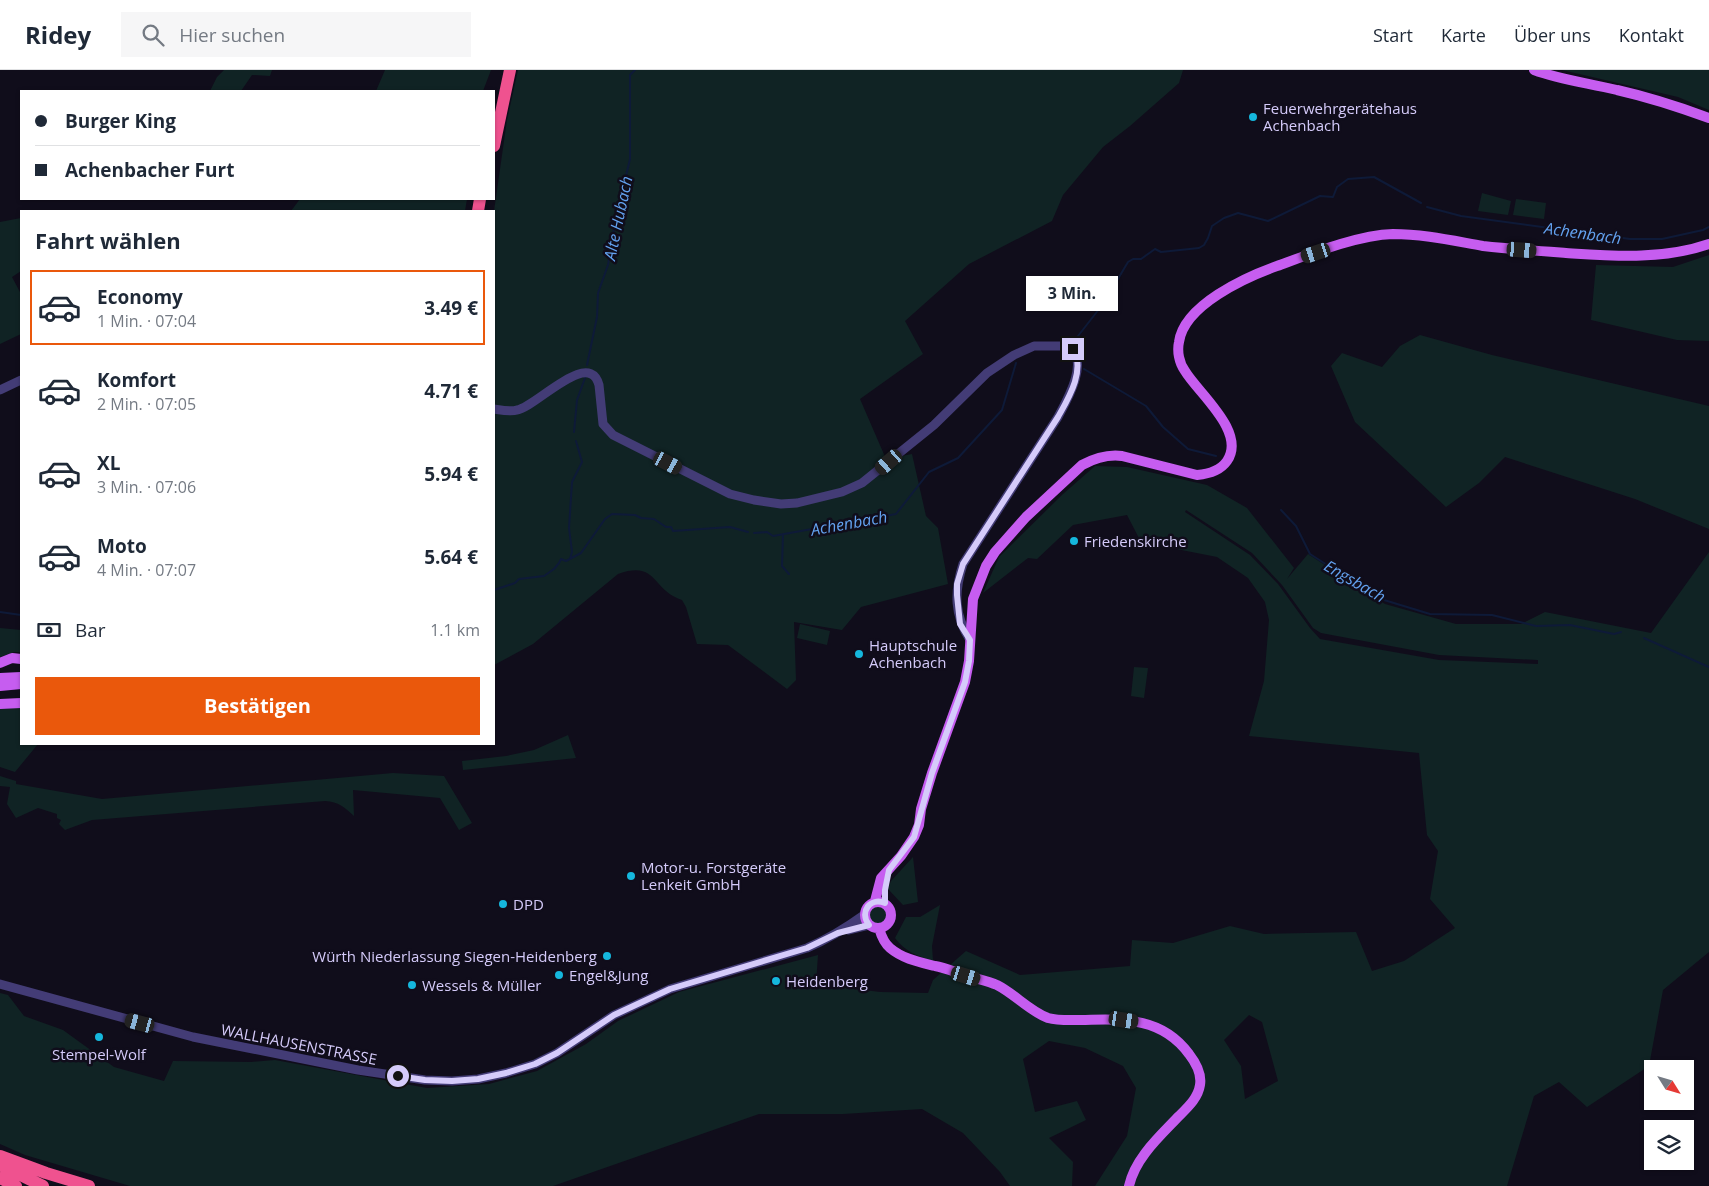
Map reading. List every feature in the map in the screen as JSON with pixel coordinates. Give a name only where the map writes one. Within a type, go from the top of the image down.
[{"type":"highway","points":[[495,140],[505,73]]},
{"type":"highway","points":[[495,110],[505,73]]},
{"type":"highway","points":[[0,1156],[33,1169],[89,1186]]},
{"type":"highway","points":[[0,1165],[43,1186]]},
{"type":"highway","points":[[0,1178],[16,1186]]},
{"type":"main road","points":[[1534,70],[1550,76],[1616,89],[1709,118]]},
{"type":"main road","points":[[880,902],[885,890],[889,870],[914,837],[919,825],[921,809],[932,773],[965,682],[969,661],[973,599],[986,566],[995,552],[1026,517],[1082,465],[1100,457],[1117,455],[1197,475],[1212,473],[1226,462],[1231,449],[1228,430],[1218,414],[1184,371],[1179,357],[1179,341],[1183,329],[1187,322],[1207,303],[1243,280],[1281,264],[1334,247],[1375,236],[1392,234],[1407,234],[1504,248],[1612,256],[1668,254],[1695,249],[1709,244]]},
{"type":"main road","points":[[0,662],[12,658],[20,658]]},
{"type":"main road","points":[[0,678],[20,676]]},
{"type":"main road","points":[[0,686],[20,684]]},
{"type":"main road","points":[[0,704],[20,703]]},
{"type":"main road","points":[[880,902],[868,905],[864,915],[865,920],[878,926],[890,948],[906,958],[994,984],[1049,1018],[1142,1022],[1165,1031],[1184,1047],[1195,1062],[1200,1073],[1198,1092],[1190,1105],[1146,1152],[1136,1167],[1129,1186]]},
{"type":"main road","points":[[878,926],[890,920],[891,912],[880,902]]},
{"type":"street","points":[[495,409],[518,410],[535,402],[570,377],[583,372],[592,374],[598,379],[603,424],[608,432],[730,494],[772,502],[797,503],[842,492],[862,483],[926,432],[988,373],[1014,355],[1026,349],[1042,345],[1070,346],[1075,352],[1077,368],[1074,386],[1068,400],[963,564],[957,584],[957,606],[960,624],[970,640]]},
{"type":"street","points":[[0,390],[20,380]]},
{"type":"street","name":"WALLHAUSENSTRASSE","points":[[0,984],[193,1037],[366,1071],[425,1080],[452,1081],[478,1079],[535,1064],[557,1053],[614,1015],[653,996],[670,989],[807,948],[838,933],[864,915]]},
{"type":"street","name":"WALLHAUSENSTRASSE","points":[[838,933],[878,926]]},
{"type":"green space","points":[[224,70],[272,70],[270,76],[252,75],[242,90],[210,90],[217,77]]},
{"type":"green space","points":[[385,70],[491,70],[483,90],[376,90]]},
{"type":"green space","points":[[518,70],[1183,70],[1179,83],[1103,147],[1063,195],[1052,221],[969,264],[905,321],[923,354],[860,399],[886,459],[912,454],[926,516],[938,528],[948,584],[861,607],[842,630],[794,622],[796,680],[787,689],[728,645],[697,644],[686,607],[682,600],[665,590],[648,573],[641,571],[618,574],[533,644],[495,664],[494,210],[507,120]]},
{"type":"green space","points":[[1562,70],[1709,70],[1709,110],[1678,97]]},
{"type":"green space","points":[[1482,193],[1511,201],[1508,215],[1478,211]]},
{"type":"green space","points":[[1516,199],[1546,203],[1544,219],[1513,215]]},
{"type":"green space","points":[[299,200],[467,200],[465,210],[292,210]]},
{"type":"green space","points":[[20,218],[20,272],[12,277],[20,292],[20,334],[0,344],[0,222]]},
{"type":"green space","points":[[1709,255],[1709,341],[1677,340],[1591,320],[1596,265],[1673,267]]},
{"type":"green space","points":[[1420,335],[1492,355],[1709,406],[1709,529],[1635,499],[1505,457],[1479,483],[1446,507],[1355,422],[1331,366],[1342,353],[1382,367],[1400,346]]},
{"type":"green space","points":[[1095,466],[1127,467],[1207,485],[1247,508],[1294,568],[1287,579],[1308,554],[1385,604],[1456,624],[1521,624],[1545,612],[1651,633],[1709,552],[1709,952],[1663,990],[1650,1060],[1644,1060],[1644,1069],[1587,1107],[1559,1082],[1534,1096],[1507,1186],[1095,1186],[1127,1136],[1136,1088],[1123,1066],[1085,1048],[1049,1041],[1023,1059],[1035,1112],[1077,1101],[1086,1120],[1049,1138],[1073,1162],[1072,1186],[1010,1186],[1000,1172],[963,1133],[922,1109],[843,1114],[759,1114],[553,1186],[130,1186],[25,1155],[0,1144],[0,993],[8,995],[24,1016],[63,1030],[114,1067],[164,1081],[173,1061],[251,1062],[275,1060],[427,1088],[489,1084],[537,1071],[586,1044],[618,1021],[679,992],[818,955],[816,984],[880,992],[928,993],[933,980],[966,951],[1020,975],[1130,966],[1132,940],[1173,943],[1230,926],[1264,934],[1356,932],[1372,971],[1404,961],[1455,928],[1430,899],[1438,851],[1427,835],[1419,753],[1249,736],[1264,681],[1269,620],[1265,602],[1248,578],[1217,557],[1141,542],[1127,515],[1073,525],[1037,559],[1028,558],[983,593],[999,557],[1063,494]],"holes":[[[1186,510],[1252,553],[1282,585],[1313,628],[1321,633],[1439,655],[1538,660],[1538,664],[1439,660],[1320,639],[1278,584],[1250,555],[1185,512]],[[1249,1015],[1262,1022],[1278,1081],[1245,1099],[1241,1066],[1224,1040]]]},
{"type":"green space","points":[[800,624],[830,631],[827,645],[797,638]]},
{"type":"green space","points":[[0,628],[20,630],[20,652],[0,657]]},
{"type":"green space","points":[[1134,667],[1148,668],[1144,698],[1131,696]]},
{"type":"green space","points":[[20,707],[20,745],[37,745],[15,772],[0,767],[0,708]]},
{"type":"green space","points":[[568,735],[576,758],[463,770],[462,761],[506,756],[534,750]]},
{"type":"green space","points":[[393,773],[444,776],[472,823],[459,830],[440,798],[353,790],[354,816],[334,802],[325,801],[92,820],[65,830],[59,824],[61,820],[57,818],[57,814],[38,808],[16,818],[7,804],[10,787],[0,786],[0,776],[16,781],[16,784],[102,799]]},
{"type":"green space","points":[[913,857],[918,902],[903,905],[888,889],[891,881]]},
{"type":"green space","points":[[878,902],[887,906],[891,915],[887,924],[878,928],[869,924],[865,915],[869,906]]},
{"type":"green space","points":[[940,905],[932,946],[933,961],[907,950],[895,938],[906,917],[920,917]]},
{"type":"waterway","name":"Alte Hubach","points":[[587,365],[597,317],[598,293],[608,265],[615,222],[630,159],[630,75],[635,70]]},
{"type":"waterway","name":"Achenbach","points":[[1078,336],[1103,304],[1128,262],[1133,259],[1141,259],[1155,249],[1161,252],[1199,248],[1204,245],[1212,226],[1224,218],[1238,213],[1268,221],[1320,196],[1333,197],[1337,187],[1348,179],[1374,177],[1421,203]]},
{"type":"waterway","name":"Achenbach","points":[[1427,207],[1461,216],[1630,239],[1662,239],[1709,227]]},
{"type":"waterway","name":"Achenbach","points":[[754,533],[767,532],[773,536],[896,514],[929,472],[958,458],[1002,410],[1016,363]]},
{"type":"waterway","name":"Engsbach","points":[[1084,369],[1146,406],[1163,427],[1188,449],[1216,456]]},
{"type":"waterway","points":[[574,432],[577,400],[585,378]]},
{"type":"waterway","points":[[570,559],[572,552],[569,528],[572,482],[582,462],[576,441]]},
{"type":"waterway","name":"Engsbach","points":[[1281,510],[1296,526],[1310,554],[1352,581],[1366,585],[1384,600],[1430,614],[1492,615],[1536,626],[1570,625],[1614,634],[1621,632]]},
{"type":"waterway","name":"Achenbach","points":[[495,590],[515,583],[519,579],[544,576],[554,569],[561,559],[566,561],[581,553],[605,519],[612,514],[635,515],[641,518],[654,519],[666,527],[671,527],[673,531],[730,527],[748,532]]},
{"type":"waterway","points":[[783,534],[782,566],[789,574]]},
{"type":"waterway","name":"Achenbach","points":[[0,612],[20,615]]},
{"type":"waterway","name":"Engsbach","points":[[1644,638],[1709,667]]},
{"type":"place","name":"Feuerwehrgerätehaus Achenbach","points":[[1253,117]]},
{"type":"place","name":"Friedenskirche","points":[[1074,541]]},
{"type":"place","name":"Hauptschule Achenbach","points":[[859,654]]},
{"type":"place","name":"Motor-u. Forstgeräte Lenkeit GmbH","points":[[631,876]]},
{"type":"place","name":"DPD","points":[[503,904]]},
{"type":"place","name":"Würth Niederlassung Siegen-Heidenberg","points":[[607,956]]},
{"type":"place","name":"Engel&Jung","points":[[559,975]]},
{"type":"place","name":"Heidenberg","points":[[776,981]]},
{"type":"place","name":"Wessels & Müller","points":[[412,985]]},
{"type":"place","name":"Stempel-Wolf","points":[[99,1037]]},
{"type":"route","points":[[398,1076],[425,1080],[452,1081],[478,1079],[535,1064],[557,1053],[614,1015],[645,999],[670,989],[807,948],[838,933],[869,925],[865,920],[865,910],[870,903],[880,901],[885,903],[885,890],[889,870],[914,837],[919,825],[921,809],[932,773],[965,682],[970,640],[960,624],[957,595],[957,584],[963,564],[1068,400],[1074,386],[1077,368],[1073,349]]}]
